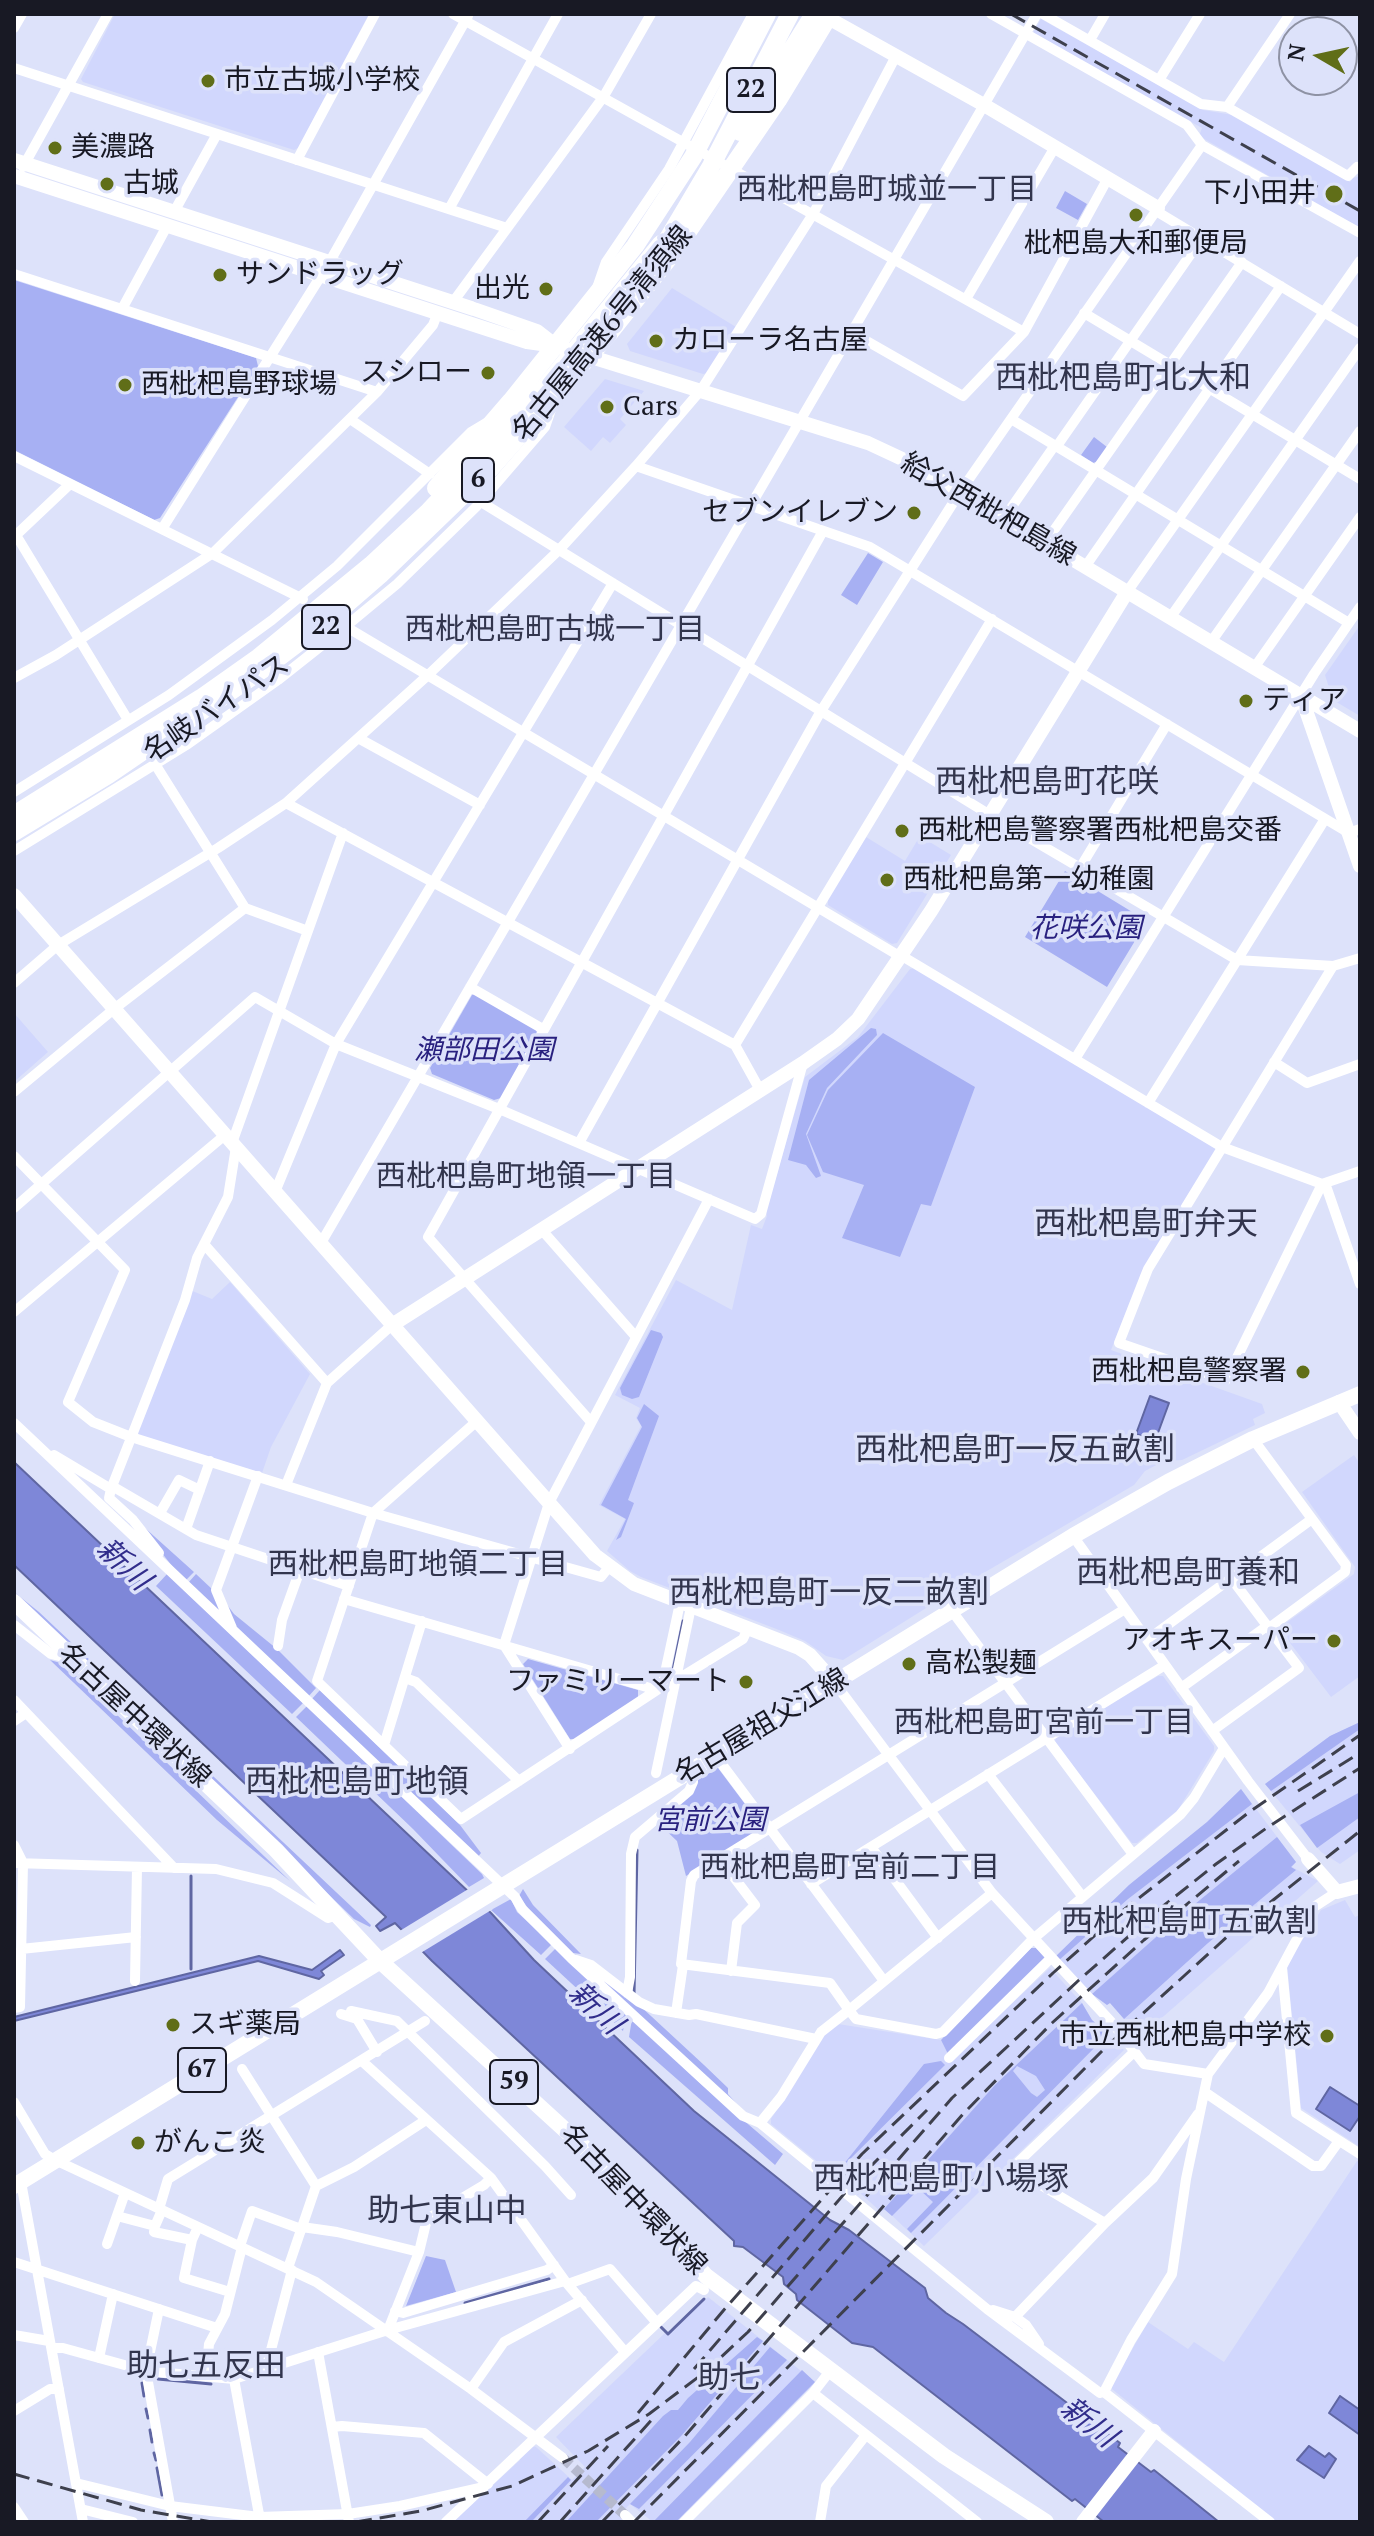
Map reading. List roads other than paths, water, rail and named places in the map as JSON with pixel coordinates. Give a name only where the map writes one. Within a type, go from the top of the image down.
[{"type":"highway","name":"名岐バイパス","points":[[14,807],[211,682],[310,608],[409,516],[496,419],[635,246],[767,14]]},
{"type":"highway","name":"名岐バイパス","points":[[16,842],[45,818],[204,722],[279,670],[444,522],[475,489],[586,355],[642,280],[711,166],[790,14]]},
{"type":"highway","name":"名古屋高速6号清須線","points":[[14,815],[201,698],[259,657],[371,565],[439,501],[538,396],[651,257],[736,139],[814,14]]},
{"type":"highway","name":"名古屋高速6号清須線","points":[[16,842],[327,621],[380,575],[491,468],[611,331],[676,249],[778,100],[830,16]]},
{"type":"main road","name":"名古屋祖父江線","points":[[18,2184],[1073,1536],[1168,1482],[1253,1439],[1360,1394]]},
{"type":"main road","name":"名古屋中環状線","points":[[14,1602],[276,1850],[337,1915],[633,2192],[706,2276],[944,2456],[1046,2522]]},
{"type":"street","points":[[14,28],[22,14]]},
{"type":"street","points":[[108,14],[69,86],[19,162],[15,179],[171,219]]},
{"type":"street","points":[[297,160],[375,14]]},
{"type":"street","points":[[453,14],[467,17],[688,148],[738,172],[1024,332]]},
{"type":"street","points":[[449,209],[558,14]]},
{"type":"street","points":[[453,302],[604,96],[651,14]]},
{"type":"street","points":[[688,148],[753,14]]},
{"type":"street","points":[[991,14],[1187,125],[1202,145],[1360,233]]},
{"type":"street","points":[[321,1243],[1025,34],[1040,14],[1201,104],[1227,107],[1348,176],[1357,167],[1360,169]]},
{"type":"street","points":[[1090,40],[1105,14]]},
{"type":"street","points":[[1159,80],[1200,14]]},
{"type":"street","points":[[1227,107],[1290,14]]},
{"type":"street","points":[[642,280],[660,277],[666,272],[738,172],[830,16],[1108,178],[1360,334]]},
{"type":"street","points":[[162,529],[325,269],[467,17]]},
{"type":"street","points":[[14,983],[58,945],[286,803],[427,676],[559,550],[701,390],[813,214],[896,56]]},
{"type":"street","points":[[14,68],[507,228]]},
{"type":"street","points":[[122,309],[217,134]]},
{"type":"street","points":[[579,1143],[821,711],[960,492],[1202,145]]},
{"type":"street","points":[[966,299],[1055,147]]},
{"type":"street","points":[[19,162],[171,219],[325,269],[438,312],[527,342],[556,346]]},
{"type":"street","points":[[851,332],[963,396],[1024,332],[1108,178]]},
{"type":"street","points":[[1004,518],[1202,238]]},
{"type":"street","points":[[286,1485],[327,1383],[392,1325],[803,1063],[837,1039],[858,1019],[902,956],[1127,592],[1360,261]]},
{"type":"street","points":[[1045,543],[1242,262]]},
{"type":"street","points":[[325,269],[453,302],[537,331],[556,346]]},
{"type":"street","points":[[14,274],[377,392]]},
{"type":"street","points":[[1085,567],[1281,286]]},
{"type":"street","points":[[14,678],[56,655],[213,553],[377,392],[433,325],[438,312]]},
{"type":"street","points":[[1084,313],[1360,479]]},
{"type":"street","name":"給父西枇杷島線","points":[[556,346],[799,421],[892,454],[1360,731]]},
{"type":"street","points":[[1170,618],[1360,348]]},
{"type":"street","points":[[16,842],[155,764],[268,688],[397,584],[481,502],[545,427],[557,391]]},
{"type":"street","points":[[350,419],[430,474]]},
{"type":"street","points":[[14,792],[214,665],[303,599],[471,432],[496,419]]},
{"type":"street","points":[[1011,419],[1349,623]]},
{"type":"street","points":[[1211,642],[1360,431]]},
{"type":"street","points":[[14,456],[303,599]]},
{"type":"street","points":[[636,466],[870,547],[1325,819],[1354,831]]},
{"type":"street","points":[[70,484],[15,536],[128,720]]},
{"type":"street","points":[[481,502],[990,815],[1237,960],[1333,966],[1360,958]]},
{"type":"street","points":[[1254,668],[1360,517]]},
{"type":"street","points":[[591,1422],[428,1237],[823,531]]},
{"type":"street","points":[[275,1192],[336,1044],[613,583]]},
{"type":"street","points":[[1075,1059],[1301,696],[1360,607]]},
{"type":"street","points":[[735,1045],[992,619]]},
{"type":"street","points":[[344,626],[1222,1147],[1323,1183],[1360,1171]]},
{"type":"street","points":[[1301,696],[1354,831],[1360,866]]},
{"type":"street","points":[[1080,868],[1167,724]]},
{"type":"street","points":[[358,738],[480,805]]},
{"type":"street","points":[[155,764],[245,908],[308,931]]},
{"type":"street","points":[[286,803],[735,1045],[760,1090]]},
{"type":"street","points":[[1148,1103],[1325,819]]},
{"type":"street","points":[[177,1577],[133,1520],[109,1498],[111,1488],[159,1359],[185,1300],[197,1258],[228,1197],[231,1142],[343,833]]},
{"type":"street","points":[[17,904],[58,945],[595,1555],[634,1584],[788,1643],[810,1655],[834,1682],[992,1893],[1114,2025],[1144,2064],[1208,2074]]},
{"type":"street","points":[[14,1092],[114,1009],[245,908]]},
{"type":"street","points":[[1323,1183],[1226,1380],[1119,1343],[1148,1269],[1333,966]]},
{"type":"street","points":[[470,987],[543,1029]]},
{"type":"street","points":[[14,1208],[255,997],[336,1044],[499,1109],[755,1219],[761,1214],[803,1063]]},
{"type":"street","points":[[1274,1062],[1307,1083],[1360,1064]]},
{"type":"street","points":[[14,1312],[231,1142]]},
{"type":"street","points":[[14,1156],[125,1270],[68,1402],[93,1422],[131,1437],[373,1513],[532,1558],[601,1577],[609,1567]]},
{"type":"street","points":[[1323,1183],[1360,1281]]},
{"type":"street","points":[[504,1645],[549,1503],[709,1199]]},
{"type":"street","points":[[541,1229],[636,1337]]},
{"type":"street","points":[[204,1244],[327,1383]]},
{"type":"street","points":[[1339,1402],[1360,1433]]},
{"type":"street","points":[[477,1421],[373,1513],[317,1681],[461,1819],[657,1690],[663,1682],[685,1605]]},
{"type":"street","points":[[14,1423],[515,1897],[522,1909],[571,1958],[743,2116],[760,2123],[826,2175],[987,2309],[1100,2393],[1104,2392],[1150,2437],[1270,2522]]},
{"type":"street","points":[[1181,1688],[1345,1572],[1346,1565],[1253,1439]]},
{"type":"street","points":[[38,1447],[186,1529],[232,1548],[349,1586]]},
{"type":"street","points":[[186,1529],[210,1461]]},
{"type":"street","points":[[233,1631],[216,1590],[258,1476]]},
{"type":"street","points":[[160,1513],[179,1480],[200,1490]]},
{"type":"street","points":[[1147,1640],[1312,1519]]},
{"type":"street","points":[[1073,1536],[1224,1748],[1308,1859],[1337,1892]]},
{"type":"street","points":[[278,1646],[282,1620],[300,1570]]},
{"type":"street","points":[[1212,1731],[1299,1668],[1231,1578]]},
{"type":"street","points":[[344,1599],[657,1690]]},
{"type":"street","points":[[656,1773],[677,1675],[685,1605]]},
{"type":"street","points":[[676,2013],[694,1875],[1125,1609]]},
{"type":"street","points":[[952,1611],[1132,1853]]},
{"type":"street","points":[[384,1745],[422,1621]]},
{"type":"street","points":[[14,1625],[51,1654],[73,1659]]},
{"type":"street","points":[[677,1675],[683,1676],[743,1639],[748,1628]]},
{"type":"street","points":[[504,1645],[570,1749]]},
{"type":"street","points":[[811,1884],[1165,1665]]},
{"type":"street","points":[[405,1678],[416,1682],[519,1781]]},
{"type":"street","points":[[14,1700],[174,1868]]},
{"type":"street","points":[[14,1721],[26,1713]]},
{"type":"street","points":[[683,1965],[830,1983],[856,2019],[936,2034],[943,2032],[1033,1939],[1180,1815],[1224,1748]]},
{"type":"street","points":[[715,1755],[884,1981]]},
{"type":"street","points":[[627,1993],[630,1977],[631,1854],[635,1837],[689,1791],[693,1768]]},
{"type":"street","points":[[988,1774],[1082,1896]]},
{"type":"street","points":[[14,1845],[18,1863],[21,1949],[20,2007],[14,2008]]},
{"type":"street","points":[[871,1847],[938,1938]]},
{"type":"street","points":[[720,1859],[755,1905],[737,1923],[731,1971]]},
{"type":"street","points":[[18,1863],[216,1869],[273,1883],[328,1918],[337,1915]]},
{"type":"street","points":[[135,1981],[137,1867]]},
{"type":"street","points":[[1104,2392],[1131,2340],[1172,2274],[1186,2179],[1208,2074],[1268,1993],[1314,1907],[1337,1892],[1360,1886]]},
{"type":"street","points":[[760,2123],[781,2097],[821,2032],[992,1893]]},
{"type":"street","points":[[21,1949],[136,1937]]},
{"type":"street","points":[[571,1958],[591,1965],[639,2002],[654,2009],[696,2014],[816,2039]]},
{"type":"street","points":[[949,2058],[1051,1958]]},
{"type":"street","points":[[1281,1966],[1296,2113],[1360,2154]]},
{"type":"street","points":[[377,2052],[357,2019],[346,2012],[397,2021],[571,2195]]},
{"type":"street","points":[[192,2240],[154,2232],[168,2179],[363,2062],[425,2021]]},
{"type":"street","points":[[1105,2223],[1012,2168],[1134,2052]]},
{"type":"street","points":[[363,2062],[491,2178],[566,2282],[625,2352]]},
{"type":"street","points":[[242,2069],[316,2186]]},
{"type":"street","points":[[1206,2093],[1313,2166],[1321,2166],[1339,2141]]},
{"type":"street","points":[[14,2102],[45,2154],[316,2282],[537,2436],[563,2458]]},
{"type":"street","points":[[1015,2317],[1153,2178],[1201,2109]]},
{"type":"street","points":[[266,2369],[301,2228],[316,2186],[354,2167],[426,2120]]},
{"type":"street","points":[[388,2330],[419,2252],[427,2219],[491,2178]]},
{"type":"street","points":[[18,2184],[37,2270],[83,2522]]},
{"type":"street","points":[[107,2244],[125,2193]]},
{"type":"street","points":[[206,2376],[209,2344],[225,2314],[252,2211],[301,2228],[337,2232],[419,2252]]},
{"type":"street","points":[[117,2216],[155,2226]]},
{"type":"street","points":[[198,2227],[184,2278],[230,2292]]},
{"type":"street","points":[[14,2262],[217,2328]]},
{"type":"street","points":[[395,2311],[403,2313],[547,2270],[554,2265]]},
{"type":"street","points":[[14,2335],[146,2371],[234,2379],[388,2330],[610,2269],[657,2323]]},
{"type":"street","points":[[446,2522],[696,2286],[704,2290]]},
{"type":"street","points":[[99,2358],[113,2294]]},
{"type":"street","points":[[471,2389],[504,2342],[582,2300]]},
{"type":"street","points":[[159,2309],[146,2371],[173,2522]]},
{"type":"street","points":[[987,2309],[1015,2317],[1031,2332],[1041,2349]]},
{"type":"street","points":[[318,2352],[349,2518]]},
{"type":"street","points":[[684,2522],[813,2393],[830,2371]]},
{"type":"street","points":[[234,2379],[260,2519]]},
{"type":"street","points":[[14,2411],[50,2389],[59,2389]]},
{"type":"street","points":[[813,2393],[977,2522]]},
{"type":"street","points":[[332,2427],[424,2433],[486,2485]]},
{"type":"street","points":[[820,2522],[826,2486],[866,2435]]},
{"type":"street","points":[[1083,2522],[1150,2437]]},
{"type":"street","points":[[76,2483],[170,2506],[260,2519],[349,2518],[486,2485]]},
{"type":"street","points":[[14,2507],[24,2522]]},
{"type":"street","points":[[81,2509],[133,2522]]},
{"type":"water","points":[[1150,1396],[1169,1403],[1155,1441],[1136,1434]]},
{"type":"water","name":"新川","points":[[14,1462],[491,1913],[534,1960],[694,2111],[830,2220],[849,2230],[925,2288],[928,2298],[946,2313],[1120,2443],[1118,2447],[1151,2472],[1154,2470],[1219,2522],[1104,2522],[1075,2499],[1072,2501],[873,2347],[852,2343],[797,2300],[796,2294],[784,2284],[783,2277],[743,2247],[734,2246],[734,2241],[432,1961],[395,1923],[380,1931],[376,1926],[386,1917],[14,1565]]},
{"type":"water","points":[[340,1950],[344,1955],[321,1971],[324,1975],[319,1979],[258,1961],[14,2021],[14,2017],[259,1956],[312,1970]]},
{"type":"water","points":[[1330,2087],[1360,2106],[1360,2116],[1350,2131],[1316,2109]]},
{"type":"water","points":[[1340,2396],[1360,2410],[1360,2435],[1329,2413]]},
{"type":"water","points":[[1309,2446],[1325,2457],[1329,2453],[1336,2459],[1324,2478],[1297,2460]]},
{"type":"waterway","points":[[671,1680],[683,1621]]},
{"type":"waterway","points":[[634,1994],[637,1850]]},
{"type":"waterway","points":[[191,1876],[191,1969]]},
{"type":"waterway","points":[[465,2303],[549,2279]]},
{"type":"waterway","points":[[661,2327],[668,2334],[704,2299]]},
{"type":"waterway","points":[[158,2379],[211,2384]]},
{"type":"waterway","points":[[142,2383],[144,2396]]},
{"type":"waterway","points":[[146,2409],[148,2418]]},
{"type":"waterway","points":[[150,2430],[152,2442]]},
{"type":"waterway","points":[[154,2453],[156,2460]]},
{"type":"waterway","points":[[157,2468],[162,2495]]},
{"type":"tunnel","points":[[563,2458],[625,2515]]},
{"type":"railway","points":[[1011,14],[1360,211]]},
{"type":"railway","points":[[638,2413],[723,2311],[862,2154],[1053,1973],[1121,1912],[1248,1813],[1360,1735]]},
{"type":"railway","points":[[1298,1791],[1360,1753]]},
{"type":"railway","points":[[356,2522],[421,2511],[512,2486],[588,2451],[649,2414],[705,2372],[748,2332],[952,2098],[1079,1980],[1216,1864],[1360,1768]]},
{"type":"railway","points":[[634,2522],[1108,2045],[1228,1936],[1360,1831]]},
{"type":"railway","points":[[602,2522],[685,2436],[963,2114],[1052,2023],[1144,1940],[1239,1861]]},
{"type":"railway","points":[[694,2369],[850,2187],[927,2110]]},
{"type":"railway","points":[[560,2522],[656,2415]]},
{"type":"railway","points":[[538,2522],[608,2446]]},
{"type":"railway","points":[[14,2474],[141,2510],[212,2522]]},
{"type":"place","name":"市立古城小学校","points":[[208,81]]},
{"type":"place","name":"美濃路","points":[[55,148]]},
{"type":"place","name":"古城","points":[[107,184]]},
{"type":"place","name":"下小田井","points":[[1334,194]]},
{"type":"place","name":"枇杷島大和郵便局","points":[[1136,215]]},
{"type":"place","name":"サンドラッグ","points":[[220,275]]},
{"type":"place","name":"出光","points":[[546,289]]},
{"type":"place","name":"カローラ名古屋","points":[[656,341]]},
{"type":"place","name":"スシロー","points":[[488,373]]},
{"type":"place","name":"西枇杷島野球場","points":[[125,385]]},
{"type":"place","name":"Cars","points":[[607,407]]},
{"type":"place","name":"セブンイレブン","points":[[914,513]]},
{"type":"place","name":"ティア","points":[[1246,701]]},
{"type":"place","name":"西枇杷島警察署西枇杷島交番","points":[[902,831]]},
{"type":"place","name":"西枇杷島第一幼稚園","points":[[887,880]]},
{"type":"place","name":"西枇杷島警察署","points":[[1303,1372]]},
{"type":"place","name":"アオキスーパー","points":[[1334,1641]]},
{"type":"place","name":"高松製麺","points":[[909,1664]]},
{"type":"place","name":"ファミリーマート","points":[[746,1682]]},
{"type":"place","name":"スギ薬局","points":[[173,2025]]},
{"type":"place","name":"市立西枇杷島中学校","points":[[1327,2036]]},
{"type":"place","name":"がんこ炎","points":[[138,2143]]},
{"type":"district","name":"西枇杷島町城並一丁目","points":[[887,190]]},
{"type":"district","name":"西枇杷島町北大和","points":[[1123,379]]},
{"type":"district","name":"西枇杷島町古城一丁目","points":[[555,630]]},
{"type":"district","name":"西枇杷島町花咲","points":[[1047,783]]},
{"type":"district","name":"西枇杷島町地領一丁目","points":[[526,1177]]},
{"type":"district","name":"西枇杷島町弁天","points":[[1146,1225]]},
{"type":"district","name":"西枇杷島町一反五畝割","points":[[1015,1451]]},
{"type":"district","name":"西枇杷島町地領二丁目","points":[[418,1565]]},
{"type":"district","name":"西枇杷島町養和","points":[[1188,1574]]},
{"type":"district","name":"西枇杷島町一反二畝割","points":[[829,1594]]},
{"type":"district","name":"西枇杷島町宮前一丁目","points":[[1044,1723]]},
{"type":"district","name":"西枇杷島町地領","points":[[357,1783]]},
{"type":"district","name":"西枇杷島町宮前二丁目","points":[[850,1868]]},
{"type":"district","name":"西枇杷島町五畝割","points":[[1189,1923]]},
{"type":"district","name":"西枇杷島町小場塚","points":[[941,2180]]},
{"type":"district","name":"助七東山中","points":[[447,2212]]},
{"type":"district","name":"助七五反田","points":[[206,2367]]},
{"type":"district","name":"助七","points":[[729,2379]]},
{"type":"park label","name":"花咲公園","points":[[1086,929]]},
{"type":"park label","name":"瀬部田公園","points":[[484,1051]]},
{"type":"park label","name":"宮前公園","points":[[710,1821]]}]
